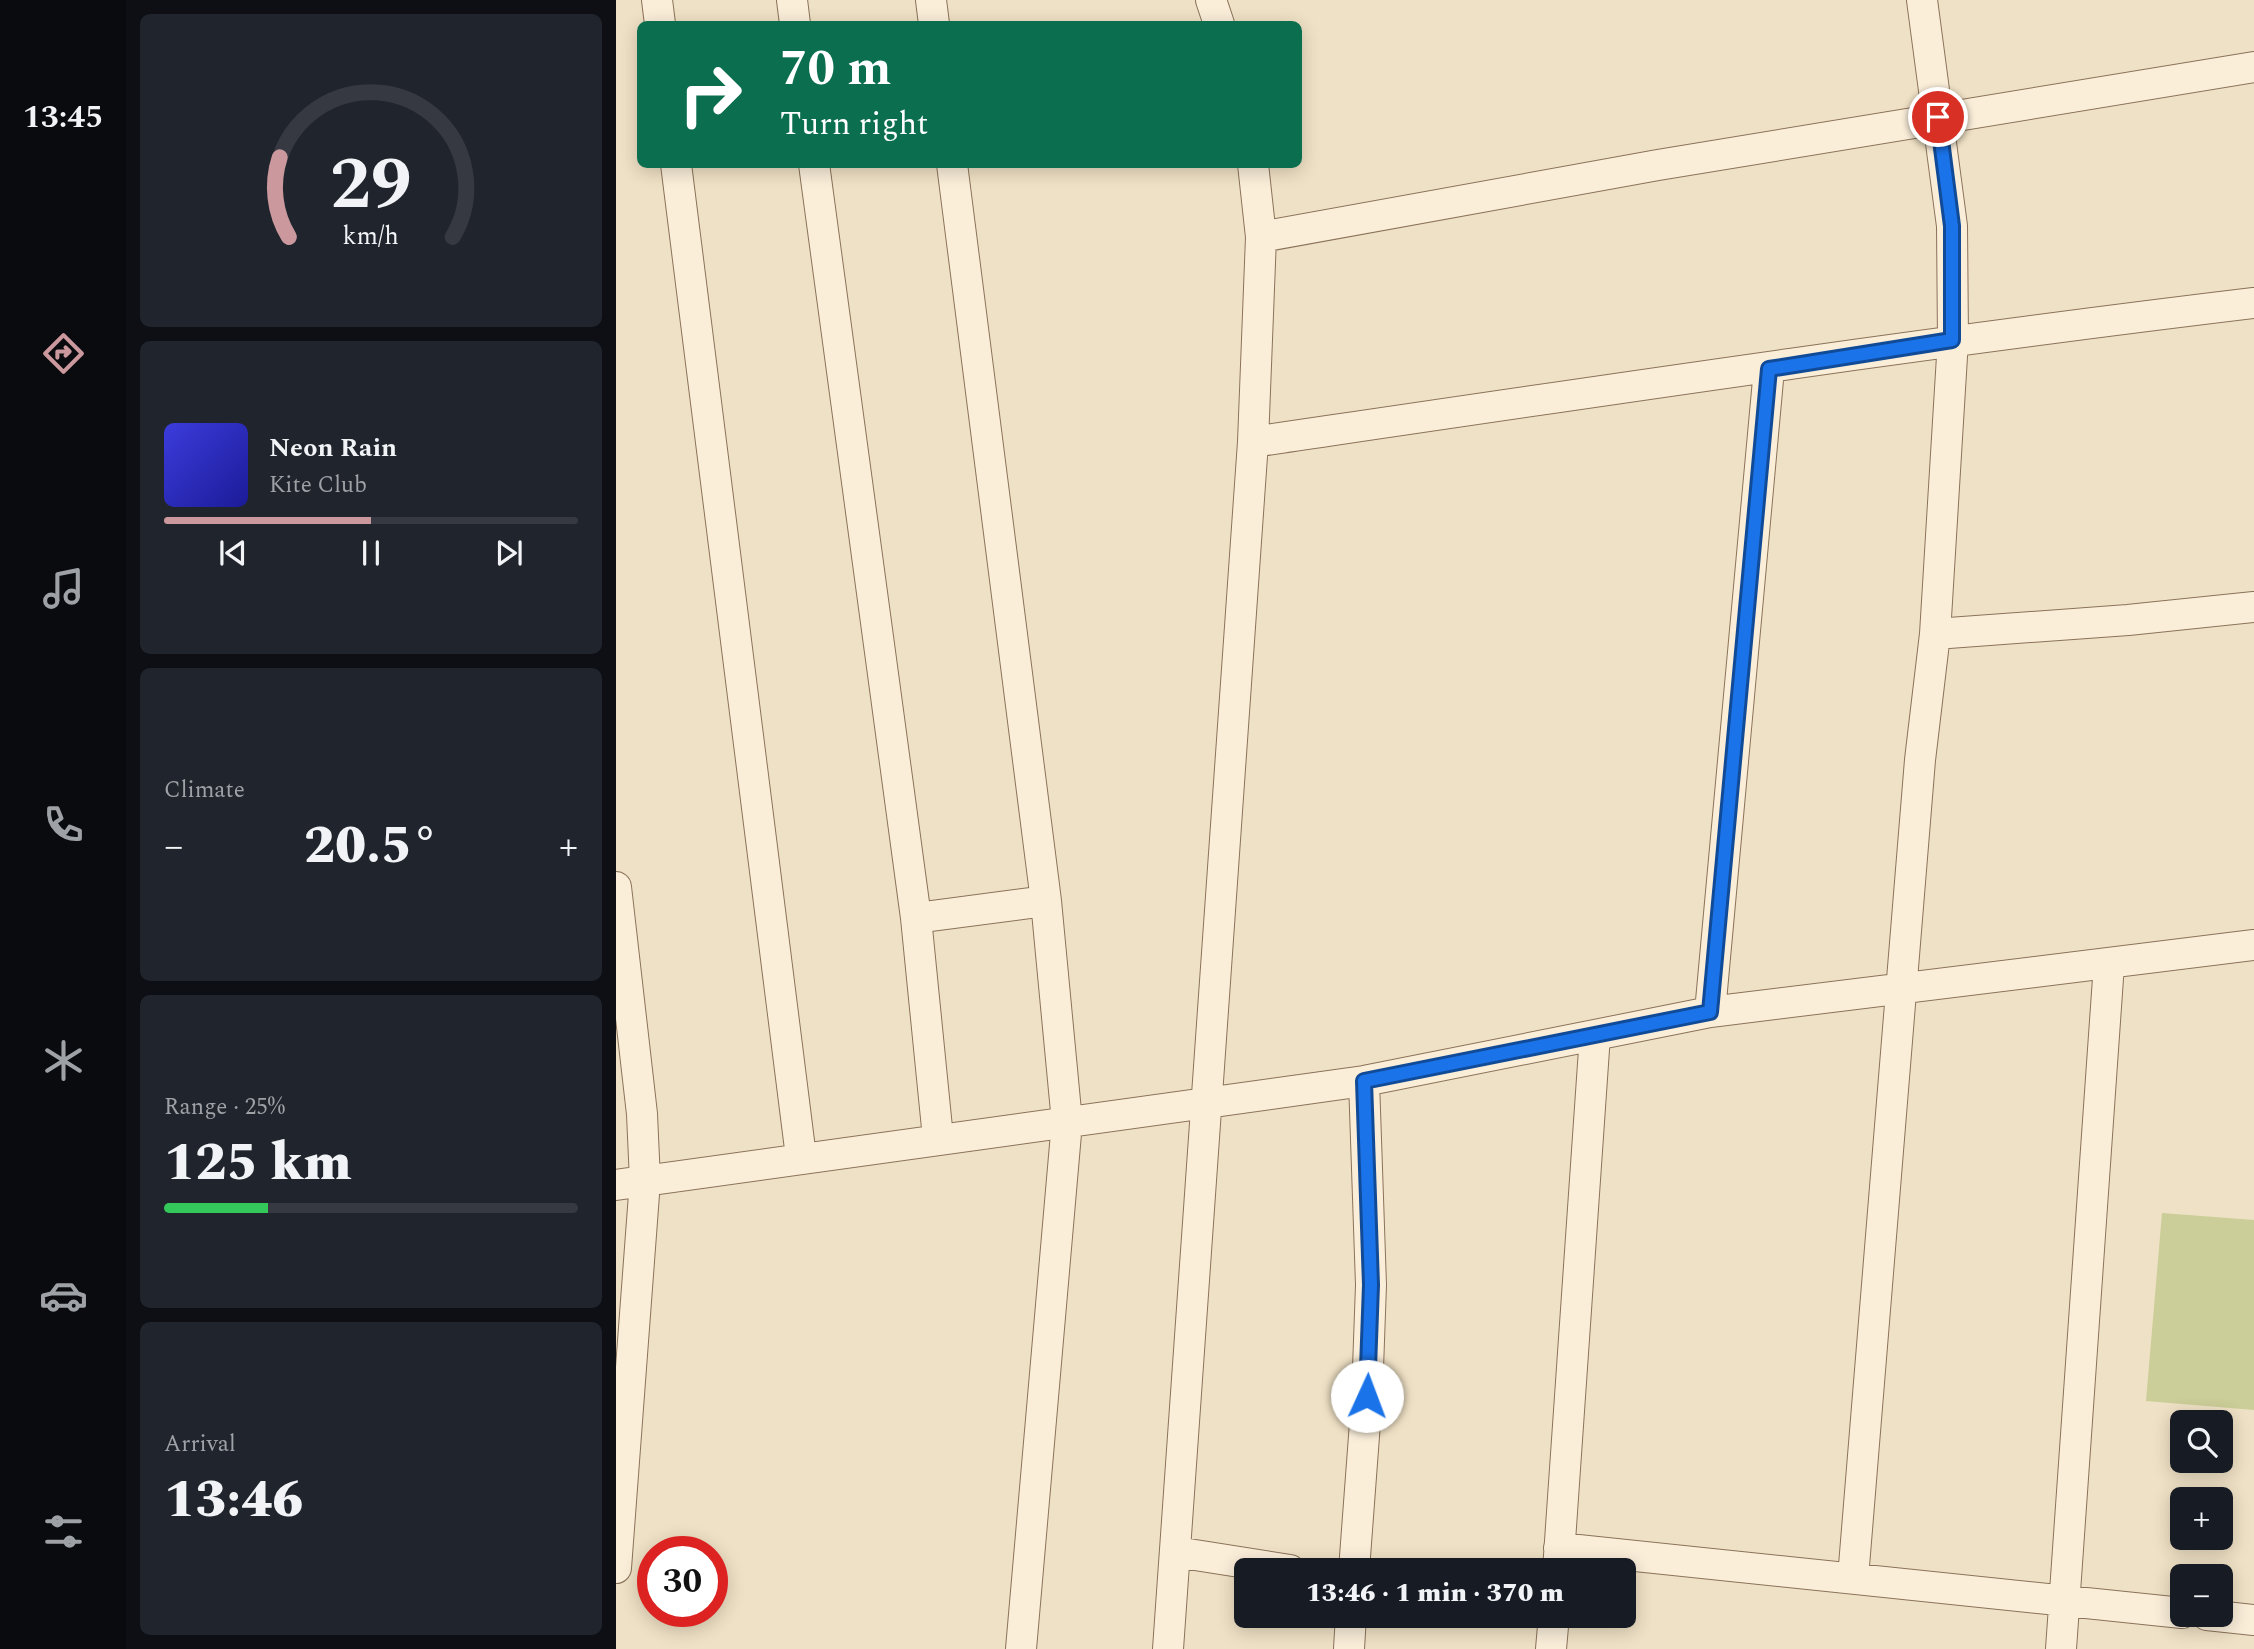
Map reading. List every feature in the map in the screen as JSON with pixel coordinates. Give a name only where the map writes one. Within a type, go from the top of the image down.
[{"type":"street","points":[[657,0],[660,21]]},
{"type":"street","points":[[792,0],[795,21]]},
{"type":"street","points":[[931,0],[934,21]]},
{"type":"street","points":[[1211,0],[1218,21]]},
{"type":"street","points":[[1853,1578],[1900,988],[1946,479],[1952,340],[1952,226],[1922,0]]},
{"type":"street","points":[[1261,237],[1938,117],[2254,67]]},
{"type":"street","points":[[677,168],[801,1157]]},
{"type":"street","points":[[815,168],[916,918],[938,1138]]},
{"type":"street","points":[[953,168],[1046,901],[1067,1122],[1021,1649]]},
{"type":"street","points":[[1168,1649],[1253,442],[1261,237],[1253,168]]},
{"type":"street","points":[[1253,442],[1769,369],[1952,340],[2254,303]]},
{"type":"street","points":[[1710,1012],[1769,369]]},
{"type":"street","points":[[1934,635],[2254,607]]},
{"type":"street","points":[[616,887],[642,1114],[630,1183],[616,1568]]},
{"type":"street","points":[[916,918],[1046,901]]},
{"type":"street","points":[[630,1183],[801,1157],[1207,1105],[1364,1081],[1710,1012],[2254,945]]},
{"type":"street","points":[[2061,1649],[2109,964]]},
{"type":"street","points":[[1558,1558],[1595,1035]]},
{"type":"street","points":[[1355,1558],[1367,1396],[1371,1285],[1364,1081]]},
{"type":"street","points":[[1176,1552],[1234,1561]]},
{"type":"street","points":[[1636,1564],[1853,1578],[2170,1612]]},
{"type":"street","points":[[2233,1618],[2254,1620]]},
{"type":"street","points":[[1349,1649],[1350,1628]]},
{"type":"street","points":[[1551,1649],[1553,1628]]},
{"type":"green space","points":[[2162,1213],[2254,1220],[2254,1410],[2146,1401]]},
{"type":"route","points":[[1367,1396],[1371,1285],[1364,1081],[1710,1012],[1769,369],[1952,340],[1952,226],[1938,117]]}]
